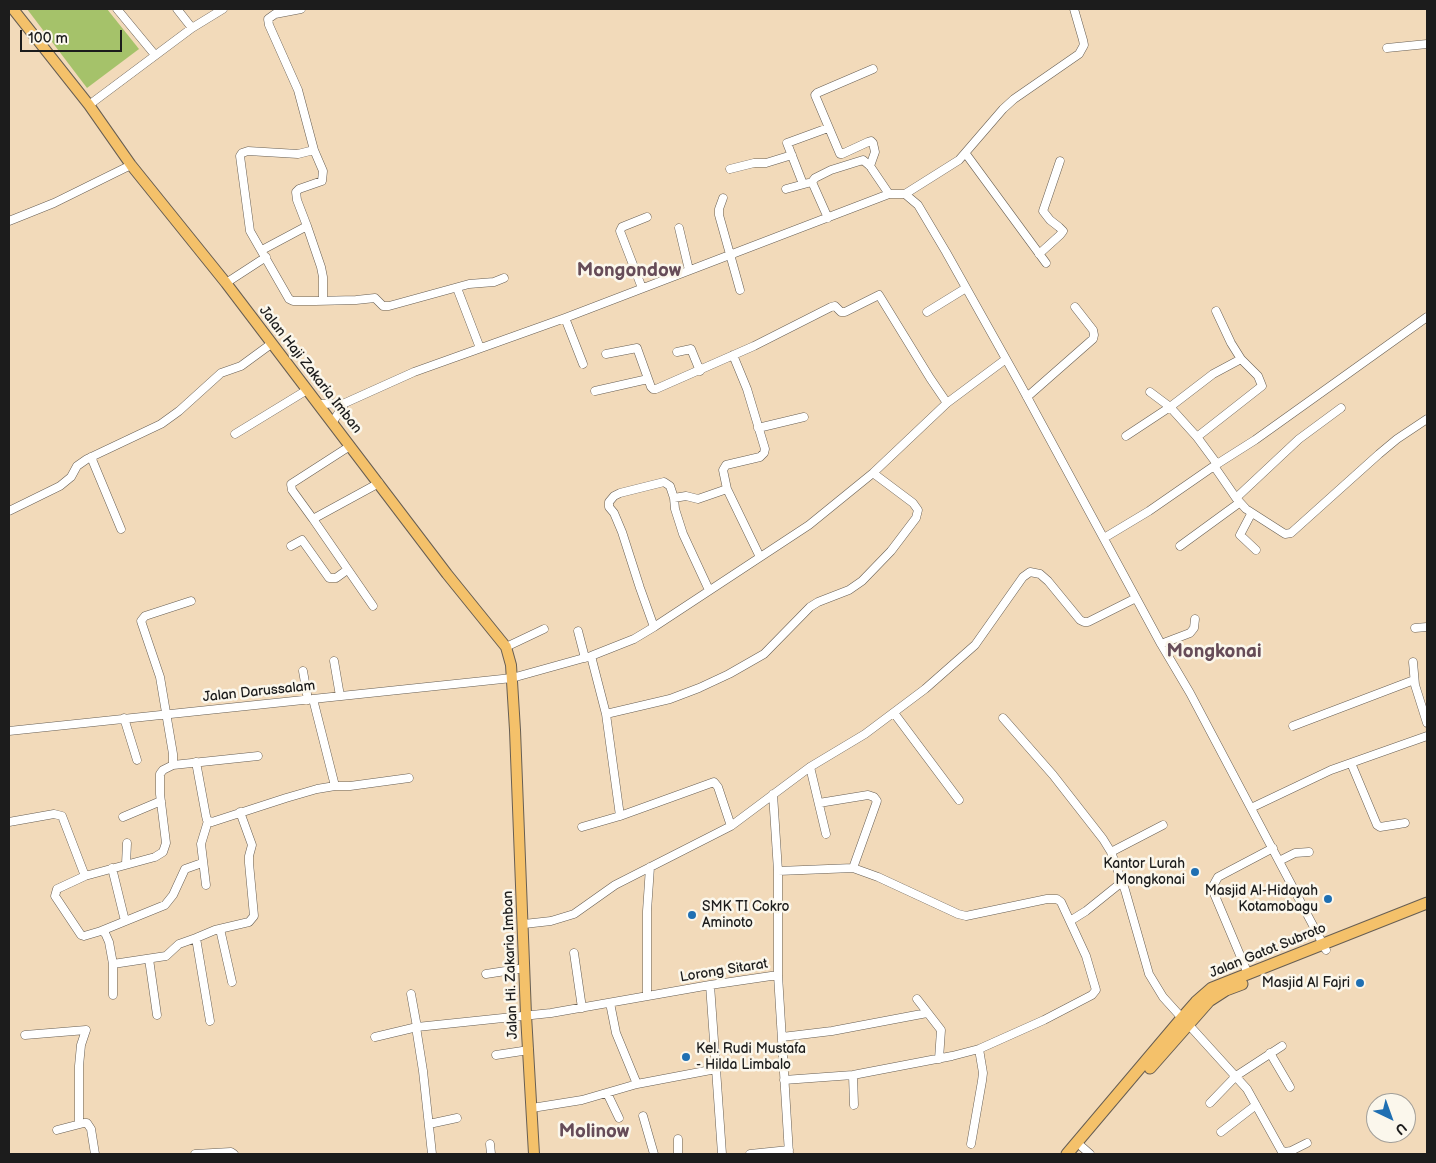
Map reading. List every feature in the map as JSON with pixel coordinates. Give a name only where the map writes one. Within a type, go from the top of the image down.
[{"type":"highway","name":"Jalan Gatot Subroto","points":[[1185,1021],[1216,996],[1427,903]]},
{"type":"highway","name":"Jalan Gatot Subroto","points":[[1067,1154],[1112,1107],[1185,1021],[1196,1002],[1212,988],[1427,910]]},
{"type":"highway","name":"Jalan Gatot Subroto","points":[[1083,1152],[1112,1107]]},
{"type":"main road","name":"Jalan Haji Zakaria Imban","points":[[13,9],[89,105],[131,165],[226,283],[271,344],[506,647],[511,665],[517,774]]},
{"type":"main road","name":"Jalan Hi. Zakaria Imban","points":[[517,774],[526,1015],[534,1154]]},
{"type":"street","points":[[117,9],[155,55]]},
{"type":"street","points":[[178,9],[192,28]]},
{"type":"street","points":[[89,105],[192,28],[223,9]]},
{"type":"street","points":[[300,9],[272,16],[268,22],[298,90],[314,150],[322,166],[323,180],[314,185],[299,189],[296,195],[321,267],[323,301]]},
{"type":"street","points":[[318,404],[345,403],[389,382],[565,318],[889,194],[906,194],[954,165],[966,154],[1002,109],[1079,54],[1082,50],[1083,40],[1074,9]]},
{"type":"street","points":[[1387,48],[1427,44]]},
{"type":"street","points":[[870,166],[875,152],[871,141],[842,154],[838,152],[815,95],[873,69]]},
{"type":"street","points":[[803,184],[787,142],[828,128]]},
{"type":"street","points":[[314,150],[298,154],[256,151],[240,154],[250,231],[289,299],[323,301],[375,298],[384,306],[389,306],[468,284],[494,282],[504,278]]},
{"type":"street","points":[[966,154],[1046,263]]},
{"type":"street","points":[[730,168],[754,163],[766,163],[792,155]]},
{"type":"street","points":[[786,189],[812,182],[815,178],[831,170],[863,160],[870,166],[889,194]]},
{"type":"street","points":[[1039,254],[1062,232],[1045,216],[1043,211],[1060,161]]},
{"type":"street","points":[[9,221],[54,203],[131,165]]},
{"type":"street","points":[[812,182],[828,218]]},
{"type":"street","points":[[906,194],[918,205],[1020,384],[1190,694],[1325,947]]},
{"type":"street","points":[[723,198],[719,215],[740,290]]},
{"type":"street","points":[[642,288],[620,230],[622,227],[647,217]]},
{"type":"street","points":[[226,283],[264,254],[308,226]]},
{"type":"street","points":[[679,228],[688,270]]},
{"type":"street","points":[[457,288],[480,348]]},
{"type":"street","points":[[928,312],[966,288]]},
{"type":"street","points":[[606,354],[637,348],[651,387],[656,389],[773,337],[831,307],[835,306],[841,312],[845,312],[879,295],[947,403]]},
{"type":"street","points":[[1027,397],[1094,335],[1093,330],[1075,307]]},
{"type":"street","points":[[1197,437],[1262,386],[1258,376],[1241,359],[1231,343],[1216,311]]},
{"type":"street","points":[[1104,538],[1149,511],[1255,440],[1427,316]]},
{"type":"street","points":[[565,318],[583,364]]},
{"type":"street","points":[[9,511],[60,486],[72,477],[78,466],[91,457],[161,424],[180,411],[221,373],[241,366],[271,344]]},
{"type":"street","points":[[676,352],[692,348],[700,371]]},
{"type":"street","points":[[733,355],[747,389],[765,449],[764,453],[755,459],[726,465],[723,470],[727,489],[760,558]]},
{"type":"street","points":[[1126,436],[1170,407],[1213,374],[1241,359]]},
{"type":"street","name":"Jalan Darussalam","points":[[9,731],[512,678],[588,657],[634,638],[654,627],[817,520],[873,473],[947,403],[1007,362]]},
{"type":"street","points":[[595,391],[648,379]]},
{"type":"street","points":[[235,434],[307,390]]},
{"type":"street","points":[[1150,392],[1170,407],[1197,437],[1238,501],[1251,514],[1258,515],[1285,534],[1291,533],[1397,439],[1427,419]]},
{"type":"street","points":[[332,423],[345,403]]},
{"type":"street","points":[[1180,546],[1238,501],[1299,439],[1342,408]]},
{"type":"street","points":[[758,428],[804,417]]},
{"type":"street","points":[[350,446],[291,484],[292,490],[373,606]]},
{"type":"street","points":[[91,457],[121,529]]},
{"type":"street","points":[[606,714],[670,699],[729,674],[764,654],[810,607],[849,590],[862,581],[891,551],[916,518],[918,510],[913,503],[873,473]]},
{"type":"street","points":[[654,627],[622,532],[609,505],[614,496],[664,482],[670,486],[683,534],[709,590]]},
{"type":"street","points":[[313,520],[379,483]]},
{"type":"street","points":[[674,498],[686,496],[698,498],[727,489]]},
{"type":"street","points":[[1251,514],[1240,535],[1256,550]]},
{"type":"street","points":[[291,546],[302,540],[329,578],[336,578],[347,570]]},
{"type":"street","points":[[524,924],[551,921],[570,916],[615,885],[731,826],[810,766],[849,744],[894,713],[925,689],[975,645],[1023,577],[1030,572],[1040,574],[1048,581],[1080,620],[1084,622],[1088,622],[1136,598]]},
{"type":"street","points":[[173,765],[173,754],[160,677],[141,621],[145,616],[191,601]]},
{"type":"street","points":[[1161,644],[1190,633],[1194,628],[1195,619]]},
{"type":"street","points":[[1415,628],[1427,627]]},
{"type":"street","points":[[506,647],[544,629]]},
{"type":"street","points":[[578,631],[606,714],[620,816]]},
{"type":"street","points":[[334,661],[340,696]]},
{"type":"street","points":[[1413,662],[1414,680],[1427,723]]},
{"type":"street","points":[[303,671],[335,786]]},
{"type":"street","points":[[1293,726],[1414,680]]},
{"type":"street","points":[[894,713],[959,800]]},
{"type":"street","points":[[124,718],[137,760]]},
{"type":"street","points":[[1003,718],[1096,828],[1111,852],[1122,882],[1149,974],[1163,997],[1247,1089],[1281,1150],[1285,1152],[1307,1143]]},
{"type":"street","points":[[1251,808],[1310,779],[1427,736]]},
{"type":"street","points":[[202,863],[184,869],[173,895],[165,905],[84,936],[81,935],[55,896],[58,889],[85,876],[155,857],[163,852],[166,843],[161,801],[161,772],[173,765],[258,756]]},
{"type":"street","points":[[196,762],[208,821],[201,844],[206,885]]},
{"type":"street","points":[[1351,763],[1377,825],[1405,823]]},
{"type":"street","points":[[810,766],[826,834]]},
{"type":"street","points":[[208,821],[212,822],[317,789],[409,778]]},
{"type":"street","points":[[582,827],[620,816],[714,782],[718,787],[731,826]]},
{"type":"street","points":[[773,794],[778,871],[778,975]]},
{"type":"street","points":[[819,802],[868,795],[874,797],[877,802],[853,868]]},
{"type":"street","points":[[123,817],[161,801]]},
{"type":"street","points":[[113,964],[166,956],[180,944],[220,929],[249,922],[254,916],[249,856],[252,846],[240,812]]},
{"type":"street","points":[[9,822],[54,814],[62,816],[85,876]]},
{"type":"street","points":[[1111,852],[1163,825]]},
{"type":"street","points":[[126,864],[127,843]]},
{"type":"street","points":[[1248,974],[1212,886],[1218,877],[1272,848]]},
{"type":"street","points":[[1279,861],[1295,853],[1309,852]]},
{"type":"street","points":[[647,996],[647,911],[650,867]]},
{"type":"street","points":[[112,868],[126,921]]},
{"type":"street","points":[[778,871],[853,868],[878,877],[963,916],[981,914],[1054,898],[1059,900],[1070,921],[1086,956],[1096,988],[1095,993],[1044,1020],[979,1049],[945,1058],[853,1075],[784,1080]]},
{"type":"street","points":[[1070,921],[1086,911],[1122,882]]},
{"type":"street","points":[[220,929],[232,982]]},
{"type":"street","points":[[101,931],[105,933],[109,942],[113,964],[113,995]]},
{"type":"street","points":[[196,938],[210,1021]]},
{"type":"street","points":[[574,953],[582,1008]]},
{"type":"street","points":[[149,959],[157,1015]]},
{"type":"street","points":[[486,974],[525,968]]},
{"type":"street","name":"Lorong Sitarat","points":[[375,1037],[416,1027],[582,1008],[778,975],[789,1152]]},
{"type":"street","points":[[710,985],[722,1154]]},
{"type":"street","points":[[411,994],[432,1154]]},
{"type":"street","points":[[917,999],[941,1030],[945,1058]]},
{"type":"street","points":[[610,1003],[616,1033],[636,1084]]},
{"type":"street","points":[[782,1037],[832,1031],[926,1013]]},
{"type":"street","points":[[25,1035],[86,1030],[80,1045],[78,1124]]},
{"type":"street","points":[[1210,1103],[1236,1076],[1270,1052],[1282,1046]]},
{"type":"street","points":[[971,1144],[982,1081],[979,1049]]},
{"type":"street","points":[[496,1055],[528,1050]]},
{"type":"street","points":[[1270,1052],[1290,1088]]},
{"type":"street","points":[[532,1108],[582,1100],[636,1084],[716,1069]]},
{"type":"street","points":[[853,1075],[854,1105]]},
{"type":"street","points":[[607,1093],[619,1118]]},
{"type":"street","points":[[1221,1132],[1256,1105]]},
{"type":"street","points":[[643,1116],[654,1154]]},
{"type":"street","points":[[429,1124],[458,1118]]},
{"type":"street","points":[[57,1130],[84,1122],[89,1125],[95,1154]]},
{"type":"street","points":[[678,1139],[678,1154]]},
{"type":"street","points":[[490,1144],[491,1154]]},
{"type":"street","points":[[195,1154],[231,1152],[234,1154]]},
{"type":"street","points":[[750,1154],[789,1152]]},
{"type":"green space","points":[[27,9],[107,9],[139,49],[87,88]]},
{"type":"place","name":"Kantor Lurah Mongkonai","points":[[1195,872]]},
{"type":"place","name":"Masjid Al-Hidayah Kotamobagu","points":[[1328,899]]},
{"type":"place","name":"SMK TI Cokro Aminoto","points":[[692,915]]},
{"type":"place","name":"Masjid Al Fajri","points":[[1360,983]]},
{"type":"place","name":"Kel. Rudi Mustafa - Hilda Limbalo","points":[[686,1057]]},
{"type":"district","name":"Mongondow","points":[[629,271]]},
{"type":"district","name":"Mongkonai","points":[[1214,652]]},
{"type":"district","name":"Molinow","points":[[594,1132]]}]
